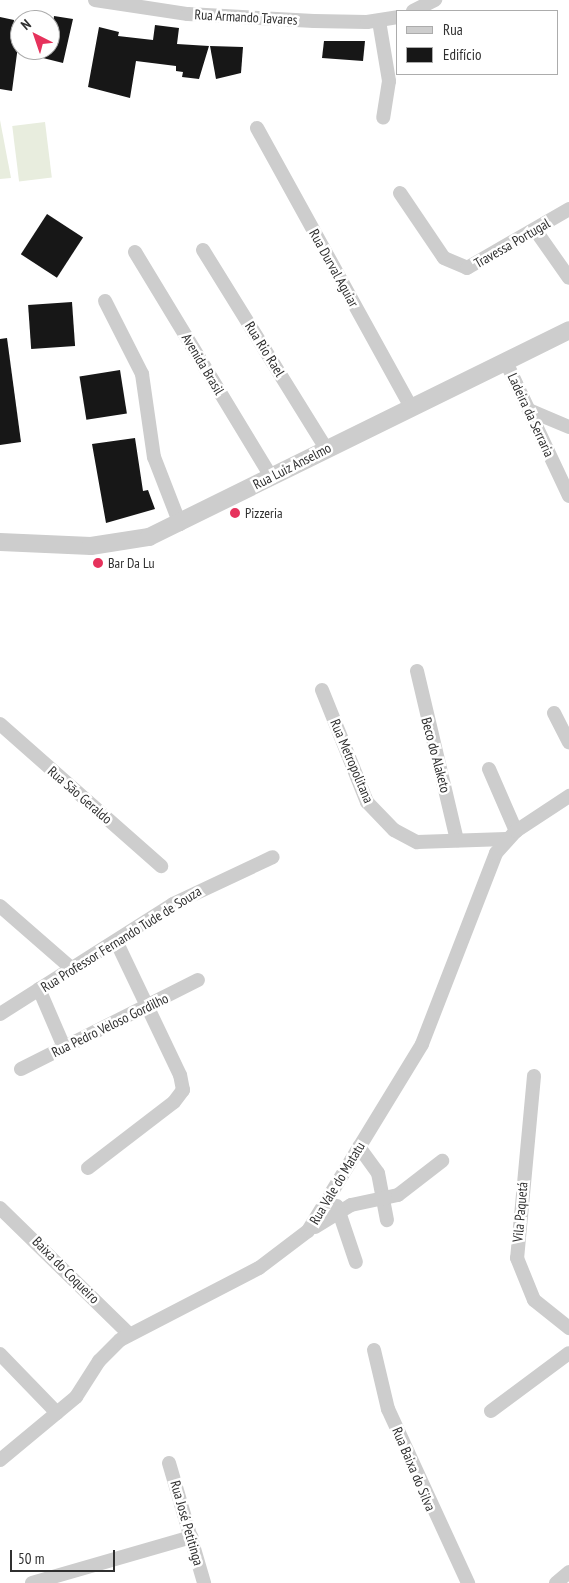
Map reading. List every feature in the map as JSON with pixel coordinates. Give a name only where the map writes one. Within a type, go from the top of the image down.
[{"type":"street","name":"Rua Armando Tavares","points":[[94,0],[188,14],[379,21],[396,17]]},
{"type":"street","points":[[415,10],[435,0]]},
{"type":"street","points":[[379,21],[388,81],[383,118]]},
{"type":"street","name":"Rua Durval Aguiar","points":[[257,128],[411,407]]},
{"type":"street","name":"Travessa Portugal","points":[[400,193],[435,248],[454,265],[477,266],[536,232],[569,209]]},
{"type":"street","points":[[536,232],[569,278]]},
{"type":"street","name":"Rua Rio Rael","points":[[203,250],[326,448]]},
{"type":"street","name":"Avenida Brasil","points":[[136,252],[271,477]]},
{"type":"street","points":[[105,301],[142,374],[154,457],[180,524]]},
{"type":"street","name":"Rua Luiz Anselmo","points":[[0,542],[116,545],[180,524],[326,448],[569,330]]},
{"type":"street","name":"Ladeira da Serraria","points":[[506,362],[531,411],[569,496]]},
{"type":"street","points":[[531,411],[569,427]]},
{"type":"street","name":"Beco do Alaketo","points":[[417,670],[457,840]]},
{"type":"street","name":"Rua Metropolitana","points":[[322,690],[367,802],[380,819],[417,842],[511,835]]},
{"type":"street","points":[[554,713],[569,742]]},
{"type":"street","name":"Rua Sāo Geraldo","points":[[0,724],[161,866]]},
{"type":"street","points":[[489,769],[511,835],[569,796]]},
{"type":"street","name":"Rua Vale do Matatu","points":[[0,1460],[76,1397],[108,1350],[129,1334],[259,1268],[308,1231],[332,1197],[359,1146],[422,1044],[491,862],[511,835]]},
{"type":"street","name":"Rua Professor Fernando Tude de Souza","points":[[0,1014],[180,900],[273,857]]},
{"type":"street","points":[[0,906],[71,968]]},
{"type":"street","points":[[88,1168],[174,1102],[183,1083],[116,940]]},
{"type":"street","name":"Rua Pedro Veloso Gordilho","points":[[21,1069],[198,980]]},
{"type":"street","points":[[39,989],[64,1047]]},
{"type":"street","name":"Vila Paquetá","points":[[534,1076],[517,1258],[534,1300],[569,1328]]},
{"type":"street","points":[[359,1146],[374,1164],[385,1199],[387,1220]]},
{"type":"street","points":[[308,1231],[351,1205],[385,1199],[408,1190],[442,1161]]},
{"type":"street","points":[[332,1197],[340,1212],[356,1262]]},
{"type":"street","name":"Baixa do Coqueiro","points":[[0,1208],[129,1334]]},
{"type":"street","name":"Rua Baixa do Silva","points":[[374,1350],[395,1426],[468,1583]]},
{"type":"street","points":[[491,1411],[569,1353]]},
{"type":"street","points":[[0,1354],[57,1413]]},
{"type":"street","name":"Rua José Petitinga","points":[[169,1463],[204,1583]]},
{"type":"street","points":[[32,1583],[191,1537]]},
{"type":"street","points":[[556,1583],[569,1572]]},
{"type":"shaded area","points":[[0,120],[11,178],[0,179]]},
{"type":"shaded area","points":[[45,122],[52,178],[19,182],[12,126]]},
{"type":"building","points":[[0,17],[10,19],[10,60],[16,60],[12,91],[0,89]]},
{"type":"building","points":[[60,17],[73,19],[63,63],[51,60],[60,60]]},
{"type":"building","points":[[155,25],[179,28],[177,44],[209,46],[199,79],[182,77],[183,72],[176,71],[176,66],[136,61],[130,98],[88,87],[99,27],[119,32],[118,36],[153,40]]},
{"type":"building","points":[[324,41],[365,41],[363,61],[322,58]]},
{"type":"building","points":[[210,46],[243,47],[241,73],[216,79]]},
{"type":"building","points":[[47,214],[83,237],[57,278],[21,254]]},
{"type":"building","points":[[72,302],[75,346],[31,349],[28,305]]},
{"type":"building","points":[[7,338],[21,442],[0,445],[0,339]]},
{"type":"building","points":[[120,370],[127,413],[86,420],[80,376]]},
{"type":"building","points":[[135,438],[143,491],[148,490],[155,509],[106,523],[92,444]]},
{"type":"place","name":"Pizzeria","points":[[235,513]]},
{"type":"place","name":"Bar Da Lu","points":[[98,563]]}]
